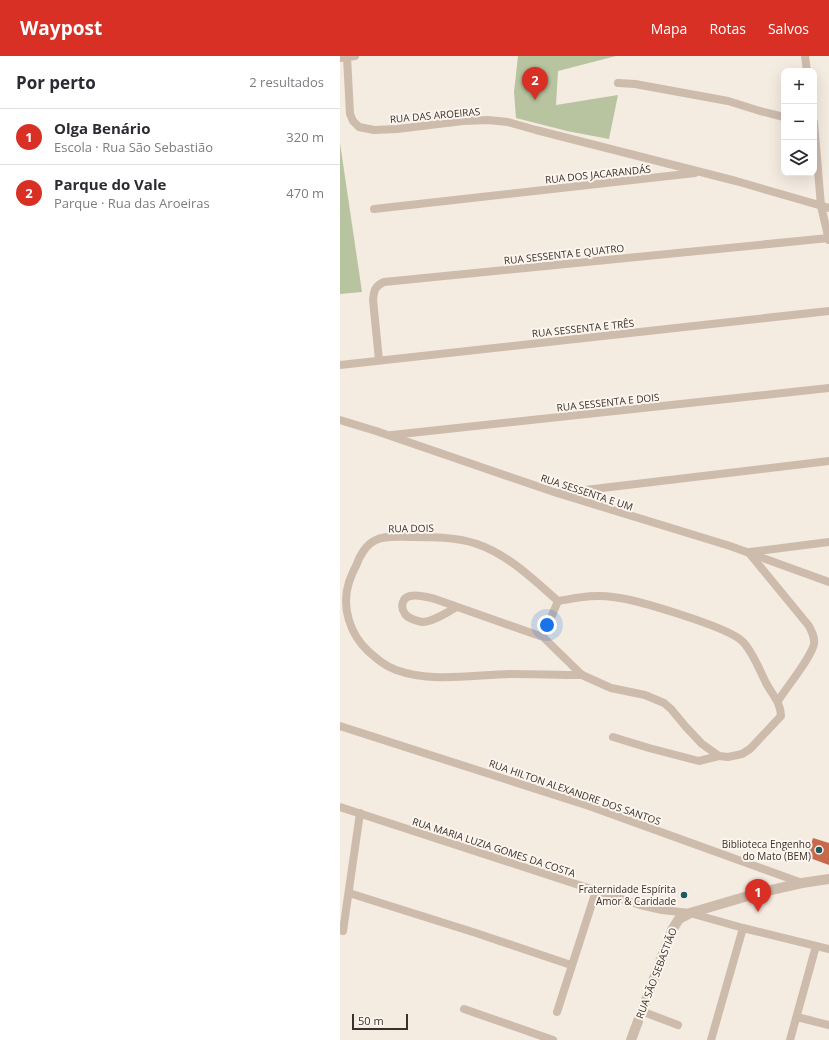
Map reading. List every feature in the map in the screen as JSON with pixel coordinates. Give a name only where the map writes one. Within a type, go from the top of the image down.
[{"type":"street","points":[[805,56],[807,68]]},
{"type":"street","name":"RUA DAS AROEIRAS","points":[[347,57],[350,114],[353,121],[360,127],[374,130],[397,129],[463,121],[508,122],[700,172]]},
{"type":"street","points":[[618,83],[635,84],[728,101],[760,111],[781,115]]},
{"type":"street","points":[[816,140],[829,239]]},
{"type":"street","name":"RUA DOS JACARANDÁS","points":[[374,209],[700,172],[825,207]]},
{"type":"street","name":"RUA SESSENTA E QUATRO","points":[[379,360],[373,300],[374,290],[378,285],[384,282],[829,239]]},
{"type":"street","name":"RUA SESSENTA E TRÊS","points":[[340,365],[829,311]]},
{"type":"street","name":"RUA SESSENTA E DOIS","points":[[390,435],[829,388]]},
{"type":"street","name":"RUA SESSENTA E UM","points":[[340,420],[390,435],[557,493],[749,552],[829,582]]},
{"type":"street","points":[[557,493],[829,461]]},
{"type":"street","name":"RUA DOIS","points":[[558,601],[530,576],[498,554],[478,544],[431,537],[384,538],[375,540],[369,544],[359,556],[348,584],[346,603],[348,618],[355,636],[378,660],[397,670],[421,676],[451,678],[509,674],[582,675]]},
{"type":"street","points":[[749,552],[829,542]]},
{"type":"street","points":[[749,552],[809,626],[813,634],[814,643],[811,652],[778,701]]},
{"type":"street","points":[[543,637],[558,601],[595,595],[614,597],[655,607],[727,631],[743,642],[770,691],[778,701],[781,711],[781,716],[750,749],[736,756],[719,756],[699,761],[613,737]]},
{"type":"street","points":[[457,607],[430,620],[422,622],[414,620],[405,614],[402,607],[405,598],[414,596],[435,599],[543,637],[582,675],[611,688],[645,695],[664,702],[702,744],[719,756]]},
{"type":"street","name":"RUA HILTON ALEXANDRE DOS SANTOS","points":[[340,726],[590,806],[802,883]]},
{"type":"street","name":"RUA MARIA LUZIA GOMES DA COSTA","points":[[340,807],[651,908],[690,913],[743,928],[829,949]]},
{"type":"street","points":[[343,931],[360,813]]},
{"type":"street","name":"RUA SÃO SEBASTIÃO","points":[[631,1040],[672,930],[679,919],[690,913],[758,893],[802,883],[829,879]]},
{"type":"street","points":[[558,1012],[571,965],[596,891]]},
{"type":"street","points":[[349,893],[571,965]]},
{"type":"street","points":[[712,1040],[743,928]]},
{"type":"street","points":[[790,1040],[816,946]]},
{"type":"street","points":[[464,1009],[553,1040]]},
{"type":"street","points":[[641,1010],[678,1025]]},
{"type":"street","points":[[797,1017],[829,1026]]},
{"type":"green space","points":[[518,56],[616,56],[558,71],[556,105],[618,95],[609,139],[567,131],[516,118],[514,92]]},
{"type":"green space","points":[[340,143],[362,292],[340,294]]},
{"type":"building","name":"Biblioteca Engenho do Mato (BEM)","points":[[813,838],[829,843],[829,865],[807,857]]},
{"type":"place","name":"Parque do Vale","points":[[535,100]]},
{"type":"place","name":"Biblioteca Engenho do Mato (BEM)","points":[[819,850]]},
{"type":"place","name":"Fraternidade Espírita Amor & Caridade","points":[[684,895]]},
{"type":"place","name":"Olga Benário","points":[[758,912]]}]
